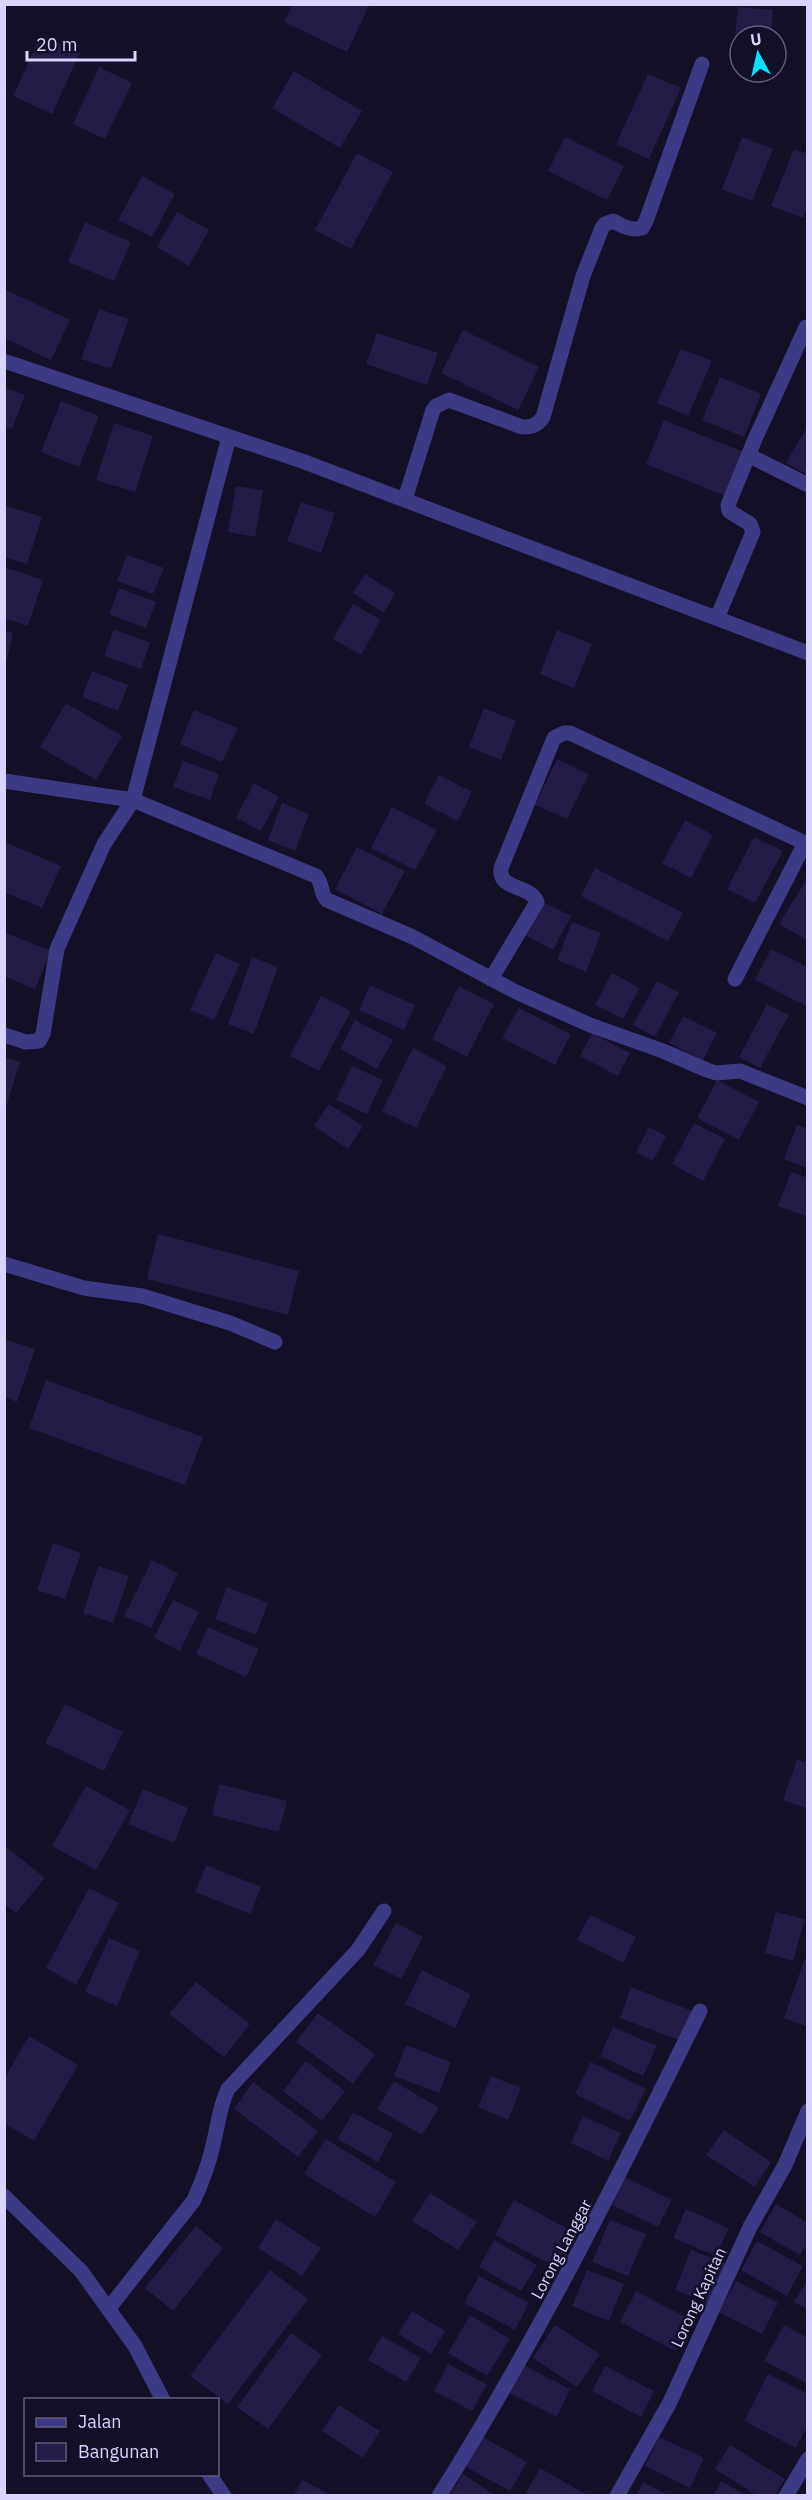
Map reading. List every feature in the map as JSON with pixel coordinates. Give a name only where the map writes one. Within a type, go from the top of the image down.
[{"type":"street","points":[[405,499],[433,411],[442,402],[449,400],[522,427],[530,427],[539,423],[543,417],[583,276],[602,228],[613,221],[635,230],[642,228],[702,63]]},
{"type":"street","points":[[717,618],[753,532],[750,524],[728,509],[748,455],[806,327]]},
{"type":"street","points":[[4,361],[302,461],[807,653]]},
{"type":"street","points":[[4,1035],[26,1042],[39,1041],[43,1034],[57,949],[104,844],[133,800],[229,437]]},
{"type":"street","points":[[748,455],[807,485]]},
{"type":"street","points":[[491,979],[537,902],[532,894],[505,882],[500,872],[554,738],[570,733],[807,841],[735,979]]},
{"type":"street","points":[[4,781],[133,800],[316,876],[322,887],[323,897],[327,900],[425,942],[544,1006],[707,1070],[716,1073],[740,1071],[807,1098]]},
{"type":"street","points":[[4,1264],[84,1288],[142,1296],[230,1323],[275,1342]]},
{"type":"street","points":[[110,2308],[194,2200],[203,2180],[213,2147],[223,2098],[228,2089],[358,1950],[384,1911]]},
{"type":"street","name":"Lorong Langgar","points":[[440,2496],[544,2320],[603,2209],[700,2011]]},
{"type":"street","name":"Lorong Kapitan","points":[[617,2496],[670,2402],[750,2227],[785,2165],[807,2111]]},
{"type":"street","points":[[4,2196],[81,2271],[110,2308],[135,2346],[162,2398]]},
{"type":"street","points":[[786,2496],[807,2459]]},
{"type":"street","points":[[210,2476],[224,2496]]},
{"type":"building","points":[[293,4],[370,4],[347,52],[284,22]]},
{"type":"building","points":[[738,7],[773,10],[772,24],[736,24]]},
{"type":"building","points":[[41,35],[80,53],[52,114],[13,96]]},
{"type":"building","points":[[99,67],[132,83],[105,139],[73,124]]},
{"type":"building","points":[[294,71],[362,111],[340,148],[272,108]]},
{"type":"building","points":[[648,74],[681,88],[649,159],[616,144]]},
{"type":"building","points":[[565,137],[624,166],[607,200],[548,171]]},
{"type":"building","points":[[742,137],[773,149],[752,201],[722,189]]},
{"type":"building","points":[[794,149],[808,154],[808,206],[803,218],[771,206]]},
{"type":"building","points":[[357,153],[393,172],[351,249],[315,230]]},
{"type":"building","points":[[142,176],[175,194],[152,237],[118,220]]},
{"type":"building","points":[[177,212],[209,230],[189,266],[157,247]]},
{"type":"building","points":[[85,222],[131,242],[114,281],[68,262]]},
{"type":"building","points":[[4,289],[70,320],[51,360],[4,338]]},
{"type":"building","points":[[99,309],[129,319],[111,369],[81,359]]},
{"type":"building","points":[[463,330],[539,367],[518,410],[441,373]]},
{"type":"building","points":[[377,333],[438,353],[427,385],[366,364]]},
{"type":"building","points":[[681,349],[712,361],[688,416],[657,403]]},
{"type":"building","points":[[720,377],[761,394],[744,437],[702,420]]},
{"type":"building","points":[[4,387],[25,395],[12,429],[4,426]]},
{"type":"building","points":[[61,401],[99,416],[79,467],[41,452]]},
{"type":"building","points":[[664,420],[746,453],[728,497],[646,464]]},
{"type":"building","points":[[114,423],[153,436],[135,492],[96,480]]},
{"type":"building","points":[[808,425],[808,475],[786,463]]},
{"type":"building","points":[[236,486],[263,490],[255,537],[228,532]]},
{"type":"building","points":[[301,502],[335,513],[321,553],[287,541]]},
{"type":"building","points":[[4,505],[42,517],[27,564],[4,557]]},
{"type":"building","points":[[127,555],[164,568],[153,594],[117,581]]},
{"type":"building","points":[[4,567],[43,580],[28,626],[4,618]]},
{"type":"building","points":[[365,574],[395,593],[384,613],[353,593]]},
{"type":"building","points":[[119,588],[156,602],[146,628],[109,614]]},
{"type":"building","points":[[353,604],[381,620],[361,655],[333,639]]},
{"type":"building","points":[[114,629],[150,643],[141,669],[104,656]]},
{"type":"building","points":[[557,630],[592,644],[574,688],[540,674]]},
{"type":"building","points":[[4,631],[13,633],[5,668],[4,668]]},
{"type":"building","points":[[92,671],[128,685],[118,711],[82,697]]},
{"type":"building","points":[[66,703],[122,736],[96,780],[40,747]]},
{"type":"building","points":[[484,708],[516,721],[501,760],[469,747]]},
{"type":"building","points":[[194,710],[238,728],[222,762],[180,744]]},
{"type":"building","points":[[557,759],[589,774],[567,819],[535,805]]},
{"type":"building","points":[[183,761],[219,774],[210,800],[173,787]]},
{"type":"building","points":[[439,775],[472,792],[458,821],[424,804]]},
{"type":"building","points":[[254,783],[279,797],[261,831],[236,818]]},
{"type":"building","points":[[282,803],[309,814],[295,851],[268,840]]},
{"type":"building","points":[[392,807],[437,830],[415,870],[371,848]]},
{"type":"building","points":[[685,820],[713,835],[691,878],[662,863]]},
{"type":"building","points":[[754,837],[783,851],[755,903],[727,889]]},
{"type":"building","points":[[5,842],[61,866],[42,908],[4,892]]},
{"type":"building","points":[[357,847],[405,871],[382,914],[335,889]]},
{"type":"building","points":[[595,868],[683,913],[668,941],[581,896]]},
{"type":"building","points":[[808,877],[808,941],[779,924]]},
{"type":"building","points":[[543,902],[571,916],[553,950],[525,935]]},
{"type":"building","points":[[572,922],[601,933],[586,972],[557,960]]},
{"type":"building","points":[[4,932],[51,951],[35,989],[4,976]]},
{"type":"building","points":[[771,949],[808,967],[808,1007],[755,980]]},
{"type":"building","points":[[216,953],[240,964],[214,1020],[190,1010]]},
{"type":"building","points":[[252,957],[278,967],[254,1034],[228,1024]]},
{"type":"building","points":[[612,973],[640,988],[623,1019],[595,1005]]},
{"type":"building","points":[[657,981],[679,992],[655,1037],[633,1025]]},
{"type":"building","points":[[370,985],[415,1005],[404,1030],[359,1010]]},
{"type":"building","points":[[459,986],[494,1004],[467,1057],[432,1039]]},
{"type":"building","points":[[321,996],[351,1011],[319,1071],[290,1056]]},
{"type":"building","points":[[767,1004],[789,1015],[760,1068],[739,1057]]},
{"type":"building","points":[[519,1008],[571,1034],[555,1065],[502,1038]]},
{"type":"building","points":[[683,1016],[717,1033],[703,1060],[669,1043]]},
{"type":"building","points":[[355,1020],[393,1040],[377,1069],[340,1049]]},
{"type":"building","points":[[592,1033],[630,1053],[618,1076],[580,1056]]},
{"type":"building","points":[[413,1048],[447,1066],[416,1128],[382,1111]]},
{"type":"building","points":[[4,1057],[20,1062],[5,1110],[4,1110]]},
{"type":"building","points":[[352,1066],[383,1080],[367,1114],[336,1100]]},
{"type":"building","points":[[717,1080],[759,1102],[739,1140],[697,1118]]},
{"type":"building","points":[[329,1104],[363,1126],[348,1149],[314,1126]]},
{"type":"building","points":[[694,1123],[725,1139],[703,1181],[672,1164]]},
{"type":"building","points":[[797,1125],[808,1129],[808,1168],[784,1159]]},
{"type":"building","points":[[649,1127],[666,1136],[653,1161],[636,1152]]},
{"type":"building","points":[[791,1172],[808,1178],[808,1217],[778,1206]]},
{"type":"building","points":[[158,1234],[299,1271],[288,1315],[147,1279]]},
{"type":"building","points":[[4,1339],[35,1349],[17,1402],[4,1397]]},
{"type":"building","points":[[46,1380],[203,1437],[185,1485],[29,1428]]},
{"type":"building","points":[[53,1543],[81,1553],[65,1599],[37,1590]]},
{"type":"building","points":[[152,1560],[178,1573],[151,1628],[124,1616]]},
{"type":"building","points":[[98,1566],[129,1576],[113,1623],[83,1613]]},
{"type":"building","points":[[227,1587],[268,1603],[256,1635],[215,1619]]},
{"type":"building","points":[[173,1600],[199,1612],[180,1651],[154,1638]]},
{"type":"building","points":[[208,1627],[259,1649],[246,1677],[196,1654]]},
{"type":"building","points":[[65,1704],[123,1732],[104,1771],[45,1743]]},
{"type":"building","points":[[797,1760],[808,1763],[808,1809],[783,1800]]},
{"type":"building","points":[[219,1784],[287,1801],[279,1832],[212,1815]]},
{"type":"building","points":[[86,1786],[130,1810],[96,1870],[52,1846]]},
{"type":"building","points":[[143,1789],[188,1808],[174,1843],[128,1824]]},
{"type":"building","points":[[4,1845],[45,1878],[16,1913],[4,1904]]},
{"type":"building","points":[[206,1865],[261,1887],[250,1914],[195,1892]]},
{"type":"building","points":[[89,1888],[119,1903],[76,1985],[46,1968]]},
{"type":"building","points":[[776,1912],[805,1919],[793,1961],[765,1953]]},
{"type":"building","points":[[590,1915],[636,1937],[623,1963],[577,1940]]},
{"type":"building","points":[[396,1923],[423,1937],[401,1979],[373,1965]]},
{"type":"building","points":[[109,1938],[140,1951],[117,2006],[85,1992]]},
{"type":"building","points":[[805,1958],[808,1959],[808,2027],[784,2018]]},
{"type":"building","points":[[422,1970],[471,1994],[455,2028],[405,2004]]},
{"type":"building","points":[[196,1982],[250,2024],[224,2057],[169,2014]]},
{"type":"building","points":[[631,1987],[692,2011],[681,2041],[620,2018]]},
{"type":"building","points":[[318,2013],[375,2054],[353,2084],[296,2042]]},
{"type":"building","points":[[613,2027],[657,2046],[643,2076],[600,2056]]},
{"type":"building","points":[[29,2036],[78,2065],[34,2141],[4,2123],[4,2079]]},
{"type":"building","points":[[406,2045],[451,2062],[439,2093],[394,2076]]},
{"type":"building","points":[[306,2061],[345,2091],[322,2121],[283,2091]]},
{"type":"building","points":[[591,2062],[646,2089],[630,2121],[575,2094]]},
{"type":"building","points":[[491,2076],[521,2088],[508,2120],[478,2107]]},
{"type":"building","points":[[394,2081],[439,2108],[422,2135],[377,2109]]},
{"type":"building","points":[[253,2082],[318,2131],[298,2157],[234,2109]]},
{"type":"building","points":[[353,2112],[393,2134],[378,2162],[338,2139]]},
{"type":"building","points":[[583,2116],[621,2133],[608,2161],[571,2143]]},
{"type":"building","points":[[724,2130],[771,2162],[755,2187],[706,2155]]},
{"type":"building","points":[[326,2139],[396,2182],[375,2217],[304,2174]]},
{"type":"building","points":[[625,2177],[672,2200],[658,2227],[612,2205]]},
{"type":"building","points":[[430,2193],[477,2222],[458,2250],[412,2221]]},
{"type":"building","points":[[514,2200],[572,2231],[554,2266],[495,2235]]},
{"type":"building","points":[[776,2204],[808,2223],[808,2243],[800,2255],[760,2232]]},
{"type":"building","points":[[686,2209],[729,2228],[716,2256],[673,2238]]},
{"type":"building","points":[[276,2219],[321,2248],[302,2276],[258,2248]]},
{"type":"building","points":[[610,2220],[646,2234],[628,2276],[592,2262]]},
{"type":"building","points":[[196,2226],[223,2248],[173,2311],[145,2288]]},
{"type":"building","points":[[494,2240],[537,2265],[521,2291],[479,2267]]},
{"type":"building","points":[[757,2241],[803,2266],[787,2296],[741,2270]]},
{"type":"building","points":[[691,2250],[727,2264],[710,2304],[675,2290]]},
{"type":"building","points":[[270,2270],[308,2299],[228,2404],[190,2376]]},
{"type":"building","points":[[587,2270],[624,2284],[609,2321],[572,2306]]},
{"type":"building","points":[[479,2276],[529,2303],[515,2330],[464,2303]]},
{"type":"building","points":[[808,2279],[808,2310],[794,2302]]},
{"type":"building","points":[[736,2281],[778,2303],[762,2334],[719,2312]]},
{"type":"building","points":[[636,2291],[691,2320],[675,2351],[620,2322]]},
{"type":"building","points":[[412,2311],[445,2331],[431,2354],[398,2334]]},
{"type":"building","points":[[470,2315],[510,2339],[487,2376],[448,2353]]},
{"type":"building","points":[[555,2325],[600,2354],[577,2387],[533,2358]]},
{"type":"building","points":[[784,2325],[808,2338],[808,2384],[764,2361]]},
{"type":"building","points":[[291,2333],[322,2355],[268,2429],[237,2407]]},
{"type":"building","points":[[382,2336],[421,2358],[406,2382],[368,2360]]},
{"type":"building","points":[[448,2364],[487,2384],[472,2411],[434,2391]]},
{"type":"building","points":[[523,2365],[570,2389],[557,2417],[509,2393]]},
{"type":"building","points":[[605,2366],[654,2391],[641,2417],[592,2391]]},
{"type":"building","points":[[768,2374],[808,2394],[808,2425],[796,2448],[744,2421]]},
{"type":"building","points":[[339,2405],[380,2431],[363,2458],[322,2431]]},
{"type":"building","points":[[483,2437],[527,2462],[510,2491],[466,2467]]},
{"type":"building","points":[[659,2437],[704,2458],[690,2488],[645,2466]]},
{"type":"building","points":[[730,2445],[785,2479],[775,2496],[758,2496],[715,2469]]},
{"type":"building","points":[[540,2468],[589,2496],[524,2496]]},
{"type":"building","points":[[463,2474],[496,2496],[449,2496]]},
{"type":"building","points":[[302,2480],[333,2496],[293,2496]]},
{"type":"building","points":[[721,2481],[748,2496],[713,2496]]},
{"type":"building","points":[[643,2482],[670,2496],[636,2496]]}]
